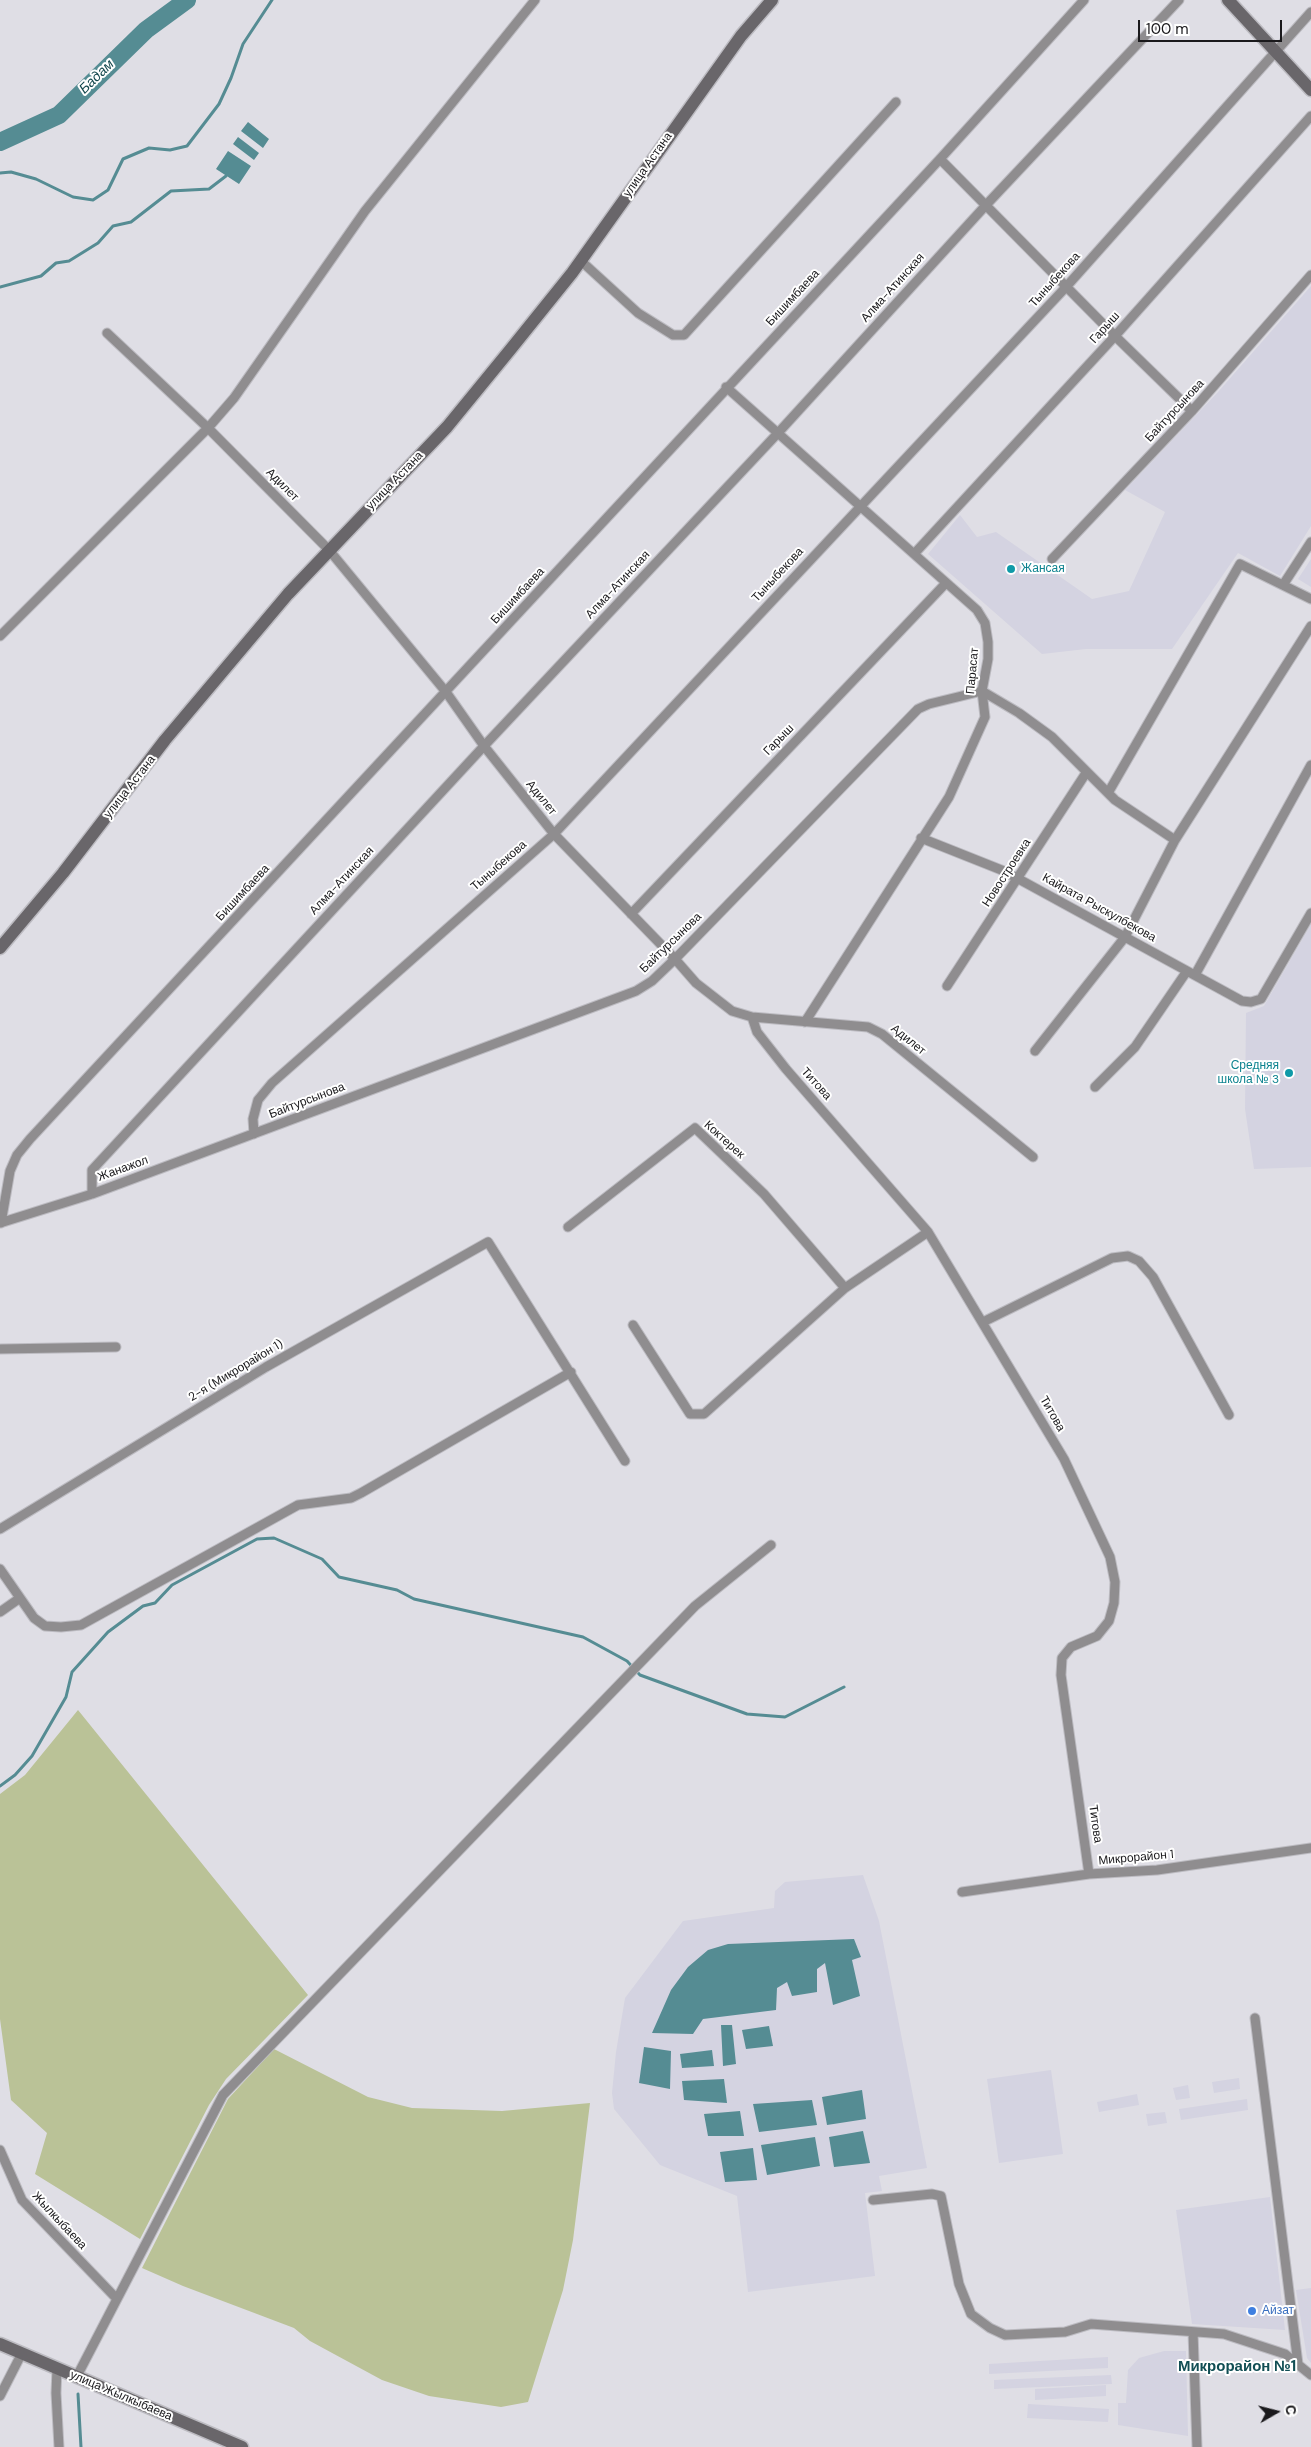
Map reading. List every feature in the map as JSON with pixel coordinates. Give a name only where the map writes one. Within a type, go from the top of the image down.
[{"type":"main road","name":"улица Астана","points":[[0,948],[63,873],[165,740],[288,594],[447,427],[580,260],[735,44],[772,0]]},
{"type":"main road","points":[[1228,0],[1311,90]]},
{"type":"main road","name":"улица Жылкыбаева","points":[[0,2344],[76,2378],[242,2447]]},
{"type":"street","points":[[0,636],[208,428],[234,398],[365,211],[535,0]]},
{"type":"street","name":"Бишимбаева","points":[[0,1223],[10,1171],[17,1155],[726,387],[940,159],[1084,0]]},
{"type":"street","name":"Алма-Атинская","points":[[92,1194],[92,1170],[484,746],[778,433],[987,204],[1179,0]]},
{"type":"street","name":"Тыныбекова","points":[[254,1134],[253,1118],[258,1100],[272,1083],[554,834],[1066,287],[1311,12]]},
{"type":"street","points":[[580,260],[638,313],[673,336],[684,335],[896,102]]},
{"type":"street","name":"Гарыш","points":[[914,554],[1115,336],[1311,116]]},
{"type":"street","points":[[940,159],[1192,411]]},
{"type":"street","name":"Байтурсынова","points":[[1052,559],[1192,411],[1311,275]]},
{"type":"street","name":"Адилет","points":[[107,333],[208,428],[329,550],[446,692],[484,746],[554,834],[696,983],[732,1011],[752,1017],[868,1027],[882,1034],[1033,1157]]},
{"type":"street","name":"Парасат","points":[[726,387],[977,610],[985,623],[988,642],[988,659],[982,691],[985,718],[949,798],[921,838],[805,1022]]},
{"type":"street","points":[[1283,585],[1311,542]]},
{"type":"street","points":[[1108,793],[1240,564],[1311,599]]},
{"type":"street","name":"Гарыш","points":[[630,914],[946,583]]},
{"type":"street","points":[[1035,1050],[1125,937],[1175,840],[1311,626]]},
{"type":"street","points":[[982,691],[1019,713],[1052,737],[1108,793],[1175,840]]},
{"type":"street","name":"Байтурсынова","points":[[254,1134],[636,991],[652,981],[675,959],[918,710],[929,704],[982,691]]},
{"type":"street","points":[[1096,1087],[1135,1047],[1191,973],[1311,765]]},
{"type":"street","name":"Новостроевка","points":[[947,986],[1086,772]]},
{"type":"street","name":"Кайрата Рыскулбекова","points":[[921,838],[1018,878],[1242,1001],[1251,1002],[1261,999],[1311,913]]},
{"type":"street","name":"Титова","points":[[752,1017],[757,1032],[786,1069],[928,1232],[1064,1459],[1110,1557],[1115,1575],[1114,1603],[1110,1621],[1097,1636],[1071,1647],[1062,1658],[1061,1675],[1089,1874]]},
{"type":"street","name":"Коктерек","points":[[568,1227],[695,1128],[764,1194],[845,1288]]},
{"type":"street","name":"Жанажол","points":[[0,1223],[92,1194],[254,1134]]},
{"type":"street","points":[[633,1325],[690,1414],[704,1414],[845,1288],[928,1232]]},
{"type":"street","name":"2-я (Микрорайон 1)","points":[[0,1529],[266,1367],[488,1242],[571,1372]]},
{"type":"street","points":[[983,1322],[1112,1258],[1128,1256],[1139,1262],[1152,1277],[1229,1415]]},
{"type":"street","points":[[0,1349],[116,1347]]},
{"type":"street","points":[[0,1569],[34,1618],[45,1626],[81,1625],[298,1505],[351,1498],[361,1493],[571,1372],[625,1460]]},
{"type":"street","points":[[76,2378],[116,2298],[228,2090],[695,1606],[770,1545]]},
{"type":"street","points":[[0,1612],[20,1598]]},
{"type":"street","name":"Микрорайон 1","points":[[962,1892],[1089,1874],[1157,1870],[1311,1848]]},
{"type":"street","points":[[1255,2018],[1298,2364]]},
{"type":"street","name":"Жылкыбаева","points":[[0,2150],[22,2200],[116,2298]]},
{"type":"street","points":[[873,2200],[932,2194],[941,2196],[959,2284],[971,2314],[990,2328],[1005,2335],[1066,2332],[1091,2324],[1224,2334],[1261,2344],[1285,2354],[1311,2375]]},
{"type":"street","points":[[1193,2332],[1197,2447]]},
{"type":"street","points":[[0,2396],[22,2353]]},
{"type":"street","points":[[57,2369],[59,2447]]},
{"type":"shaded area","points":[[1311,286],[1311,526],[1280,576],[1238,553],[1172,649],[1086,649],[1042,654],[928,554],[960,515],[977,537],[996,532],[1092,599],[1129,591],[1165,512],[1125,490],[1218,392]]},
{"type":"shaded area","points":[[1311,559],[1311,587],[1298,579]]},
{"type":"shaded area","points":[[1311,924],[1311,1167],[1254,1169],[1245,1109],[1246,1013],[1264,1006]]},
{"type":"shaded area","points":[[863,1875],[879,1921],[927,2168],[879,2176],[882,2191],[865,2193],[875,2276],[748,2292],[737,2196],[660,2165],[614,2109],[612,2093],[616,2052],[625,1998],[683,1921],[774,1908],[775,1891],[785,1882]]},
{"type":"shaded area","points":[[1051,2070],[1063,2154],[999,2163],[987,2079]]},
{"type":"shaded area","points":[[1239,2078],[1240,2089],[1214,2093],[1212,2082]]},
{"type":"shaded area","points":[[1188,2085],[1190,2098],[1176,2100],[1173,2088]]},
{"type":"shaded area","points":[[1137,2094],[1139,2105],[1099,2112],[1097,2102]]},
{"type":"shaded area","points":[[1247,2099],[1248,2110],[1181,2120],[1179,2109]]},
{"type":"shaded area","points":[[1165,2112],[1167,2123],[1148,2126],[1146,2114]]},
{"type":"shaded area","points":[[1270,2197],[1285,2330],[1192,2324],[1176,2210]]},
{"type":"shaded area","points":[[1311,2288],[1311,2363],[1307,2358],[1296,2290]]},
{"type":"shaded area","points":[[1164,2351],[1186,2351],[1188,2436],[1118,2425],[1118,2403],[1126,2403],[1128,2370],[1139,2358]]},
{"type":"shaded area","points":[[1108,2357],[1108,2368],[989,2374],[989,2364]]},
{"type":"shaded area","points":[[1111,2375],[1112,2384],[994,2389],[994,2380]]},
{"type":"shaded area","points":[[1106,2385],[1106,2396],[1035,2400],[1035,2389]]},
{"type":"shaded area","points":[[1028,2404],[1109,2409],[1108,2422],[1027,2418]]},
{"type":"green space","points":[[78,1710],[308,1995],[226,2079],[209,2105],[140,2239],[35,2174],[47,2133],[11,2100],[0,2019],[0,1794],[25,1775]]},
{"type":"green space","points":[[274,2049],[368,2097],[412,2108],[502,2111],[590,2103],[573,2240],[563,2290],[528,2402],[501,2407],[429,2396],[382,2380],[310,2341],[294,2328],[183,2286],[142,2268],[228,2099]]},
{"type":"water","points":[[248,122],[269,139],[263,148],[241,131]]},
{"type":"water","points":[[238,137],[259,153],[254,160],[233,144]]},
{"type":"water","points":[[228,151],[251,166],[239,184],[216,169]]},
{"type":"water","points":[[854,1939],[861,1957],[852,1960],[860,1996],[833,2005],[825,1963],[817,1969],[817,1992],[792,1996],[787,1982],[777,1988],[776,2010],[703,2019],[693,2034],[652,2033],[671,1990],[688,1967],[708,1950],[728,1944]]},
{"type":"water","points":[[721,2025],[732,2025],[736,2064],[723,2066]]},
{"type":"water","points":[[769,2026],[773,2046],[746,2049],[742,2030]]},
{"type":"water","points":[[644,2047],[671,2051],[670,2089],[639,2083]]},
{"type":"water","points":[[712,2050],[714,2066],[682,2068],[680,2054]]},
{"type":"water","points":[[724,2079],[727,2103],[684,2100],[682,2081]]},
{"type":"water","points":[[862,2090],[866,2119],[827,2125],[822,2097]]},
{"type":"water","points":[[812,2100],[817,2125],[759,2132],[753,2104]]},
{"type":"water","points":[[740,2111],[744,2136],[708,2136],[704,2114]]},
{"type":"water","points":[[863,2131],[870,2163],[834,2167],[829,2137]]},
{"type":"water","points":[[815,2137],[820,2166],[767,2175],[761,2145]]},
{"type":"water","points":[[753,2148],[757,2180],[725,2182],[720,2152]]},
{"type":"waterway","name":"Бадам","points":[[0,142],[59,115],[146,30],[187,0]]},
{"type":"waterway","points":[[0,173],[11,172],[36,179],[73,197],[93,200],[108,190],[123,159],[149,148],[170,150],[187,146],[219,104],[243,44],[272,0]]},
{"type":"waterway","points":[[0,287],[41,276],[56,263],[69,261],[98,243],[113,226],[131,222],[171,191],[209,189],[226,176]]},
{"type":"waterway","points":[[0,1786],[15,1775],[32,1756],[66,1697],[72,1672],[108,1632],[143,1606],[155,1603],[172,1585],[257,1539],[274,1538],[322,1559],[339,1577],[397,1590],[414,1599],[583,1637],[627,1661],[640,1675],[747,1714],[785,1717],[844,1687]]},
{"type":"waterway","points":[[78,2394],[81,2447]]},
{"type":"place","name":"Жансая","points":[[1011,569]]},
{"type":"place","name":"Средняя школа № 3","points":[[1289,1073]]},
{"type":"place","name":"Айзат","points":[[1252,2311]]},
{"type":"district","name":"Микрорайон №1","points":[[1237,2367]]}]
